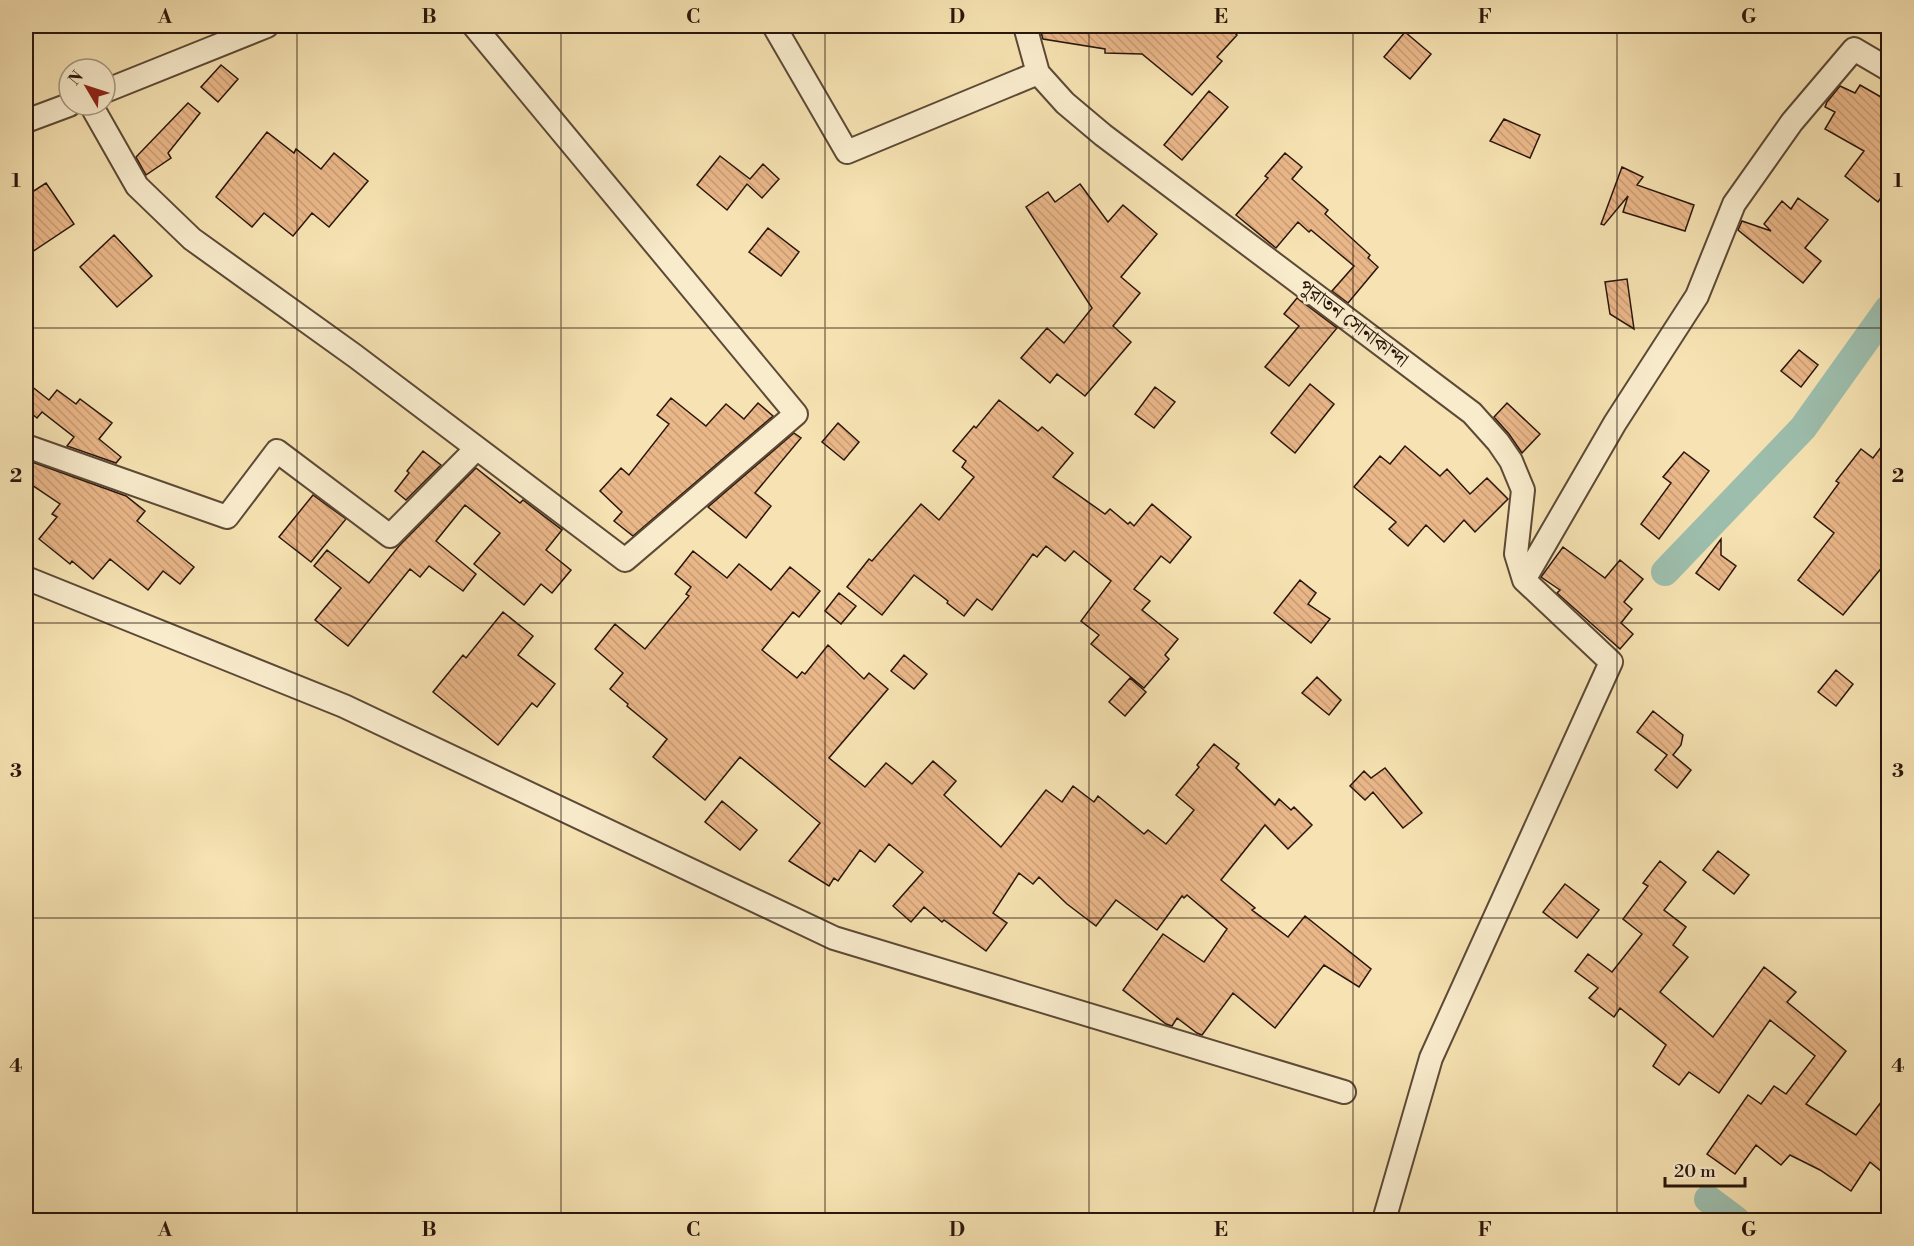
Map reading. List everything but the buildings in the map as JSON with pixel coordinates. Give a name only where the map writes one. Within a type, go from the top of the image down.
[{"type":"street","points":[[117,86],[267,26]]},
{"type":"street","points":[[98,117],[137,186],[192,239],[355,356],[625,560],[796,414],[474,26]]},
{"type":"street","points":[[774,26],[848,152],[1038,73]]},
{"type":"street","name":"পুরাতন সোনাকান্দা","points":[[1025,26],[1038,73],[1065,103],[1102,135],[1472,413],[1498,442],[1510,461],[1523,490],[1516,554],[1524,580]]},
{"type":"street","points":[[1384,1221],[1431,1058],[1611,662],[1524,580],[1615,423],[1696,296],[1734,204],[1786,131],[1854,49],[1888,69]]},
{"type":"street","points":[[26,121],[57,109]]},
{"type":"street","points":[[26,446],[227,517],[277,451],[390,536],[476,449]]},
{"type":"street","points":[[26,579],[345,706],[834,938],[1344,1092]]},
{"type":"waterway","points":[[1665,572],[1803,428],[1888,309]]},
{"type":"waterway","points":[[1708,1199],[1736,1220]]}]
